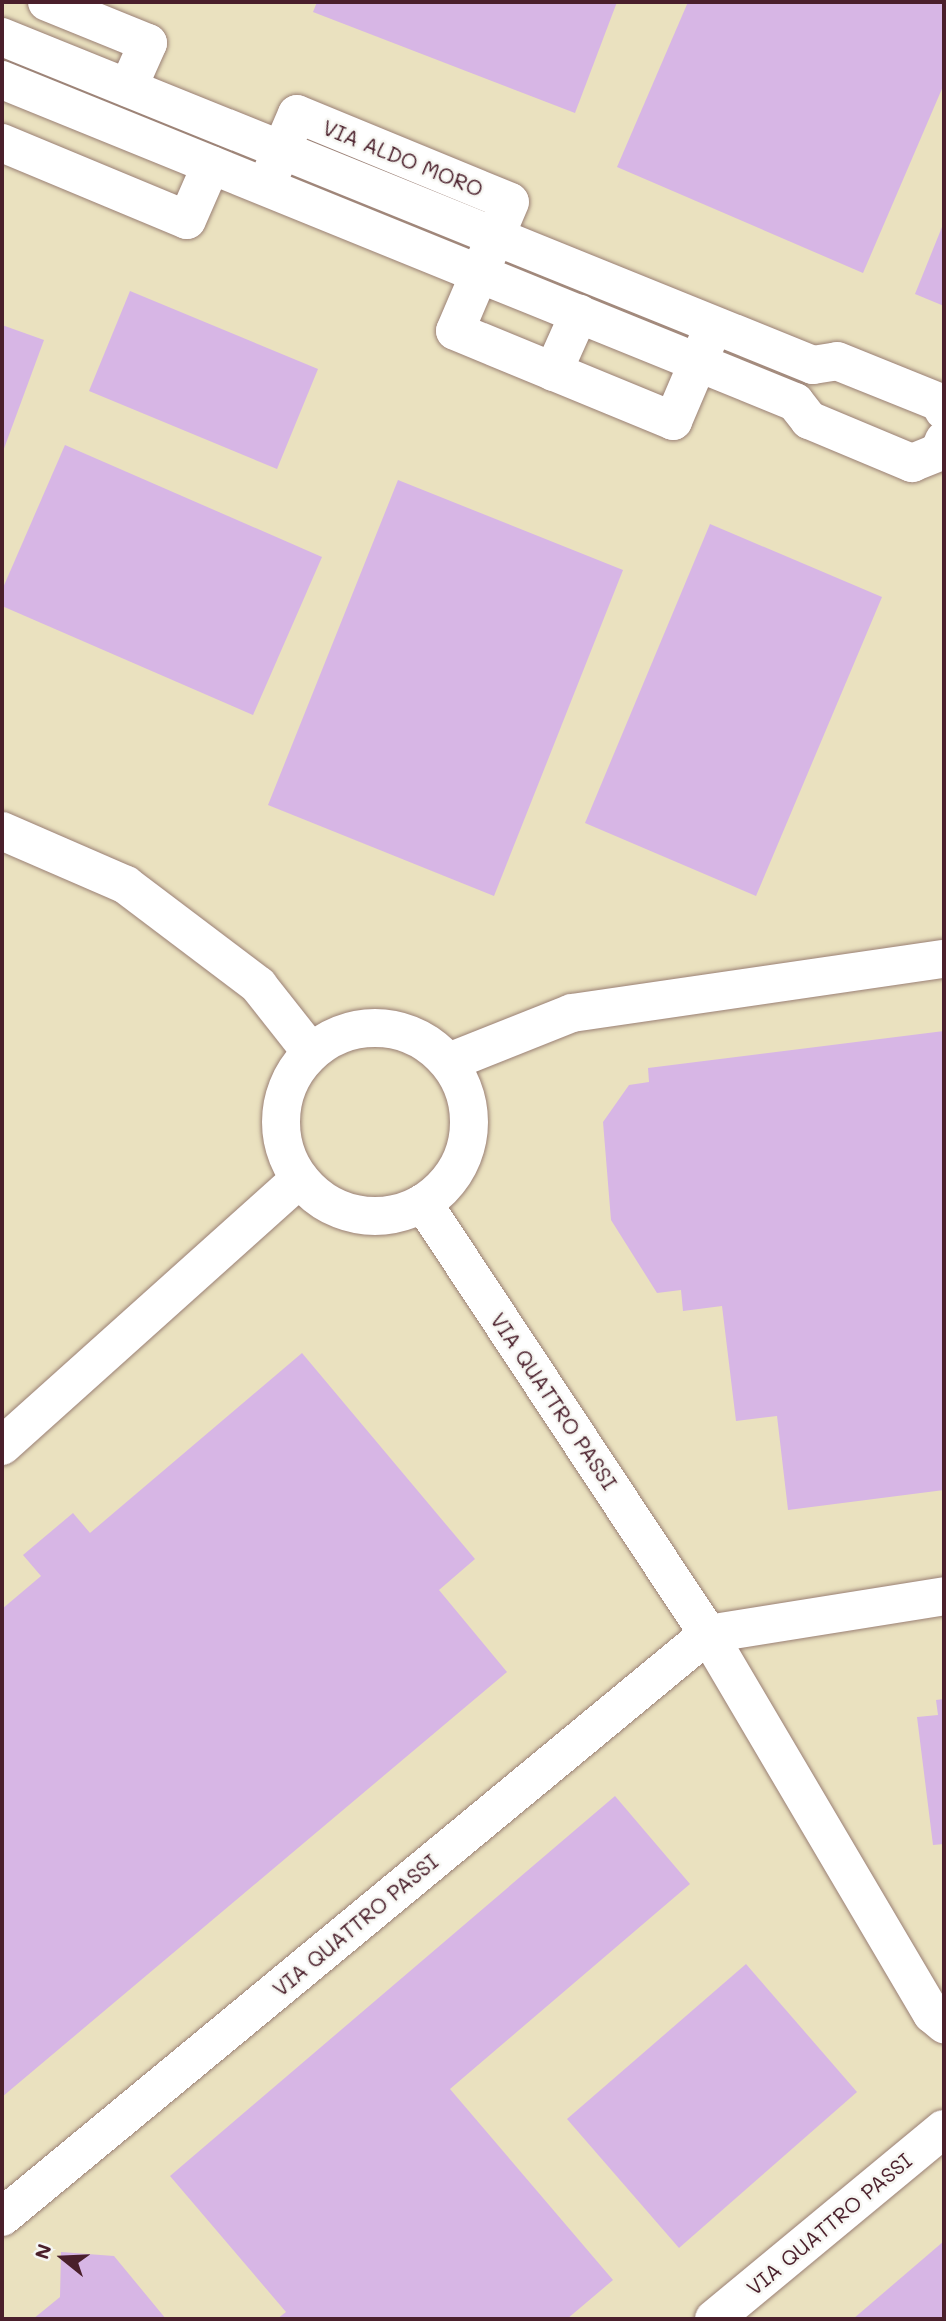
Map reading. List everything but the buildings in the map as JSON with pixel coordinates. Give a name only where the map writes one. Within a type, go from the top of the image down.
[{"type":"street","points":[[47,2],[148,43],[128,88]]},
{"type":"street","name":"VIA ALDO MORO","points":[[2,37],[813,365],[837,361],[939,402],[944,411]]},
{"type":"street","points":[[2,79],[795,402],[809,420],[912,463],[939,452],[944,440]]},
{"type":"street","points":[[2,143],[187,219],[211,165]]},
{"type":"street","points":[[266,187],[282,150]]},
{"type":"street","points":[[496,236],[456,331],[673,421],[714,325]]},
{"type":"street","points":[[554,372],[579,314]]},
{"type":"street","points":[[809,420],[837,361]]},
{"type":"street","points":[[2,831],[126,885],[258,985],[311,1052]]},
{"type":"street","points":[[449,1062],[572,1013],[944,959]]},
{"type":"street","points":[[377,1028],[398,1030],[426,1041],[449,1062],[465,1090],[470,1122],[466,1144],[448,1182],[423,1203],[398,1214],[362,1215],[319,1198],[300,1179],[287,1154],[281,1127],[283,1099],[294,1074],[311,1052],[337,1035],[377,1028]]},
{"type":"street","points":[[2,1446],[300,1179]]},
{"type":"street","name":"VIA QUATTRO PASSI","points":[[423,1203],[708,1634],[932,2014],[944,2024]]},
{"type":"street","points":[[708,1634],[944,1595]]},
{"type":"street","name":"VIA QUATTRO PASSI","points":[[2,2217],[708,1634]]},
{"type":"street","name":"VIA QUATTRO PASSI","points":[[714,2319],[944,2129]]}]
